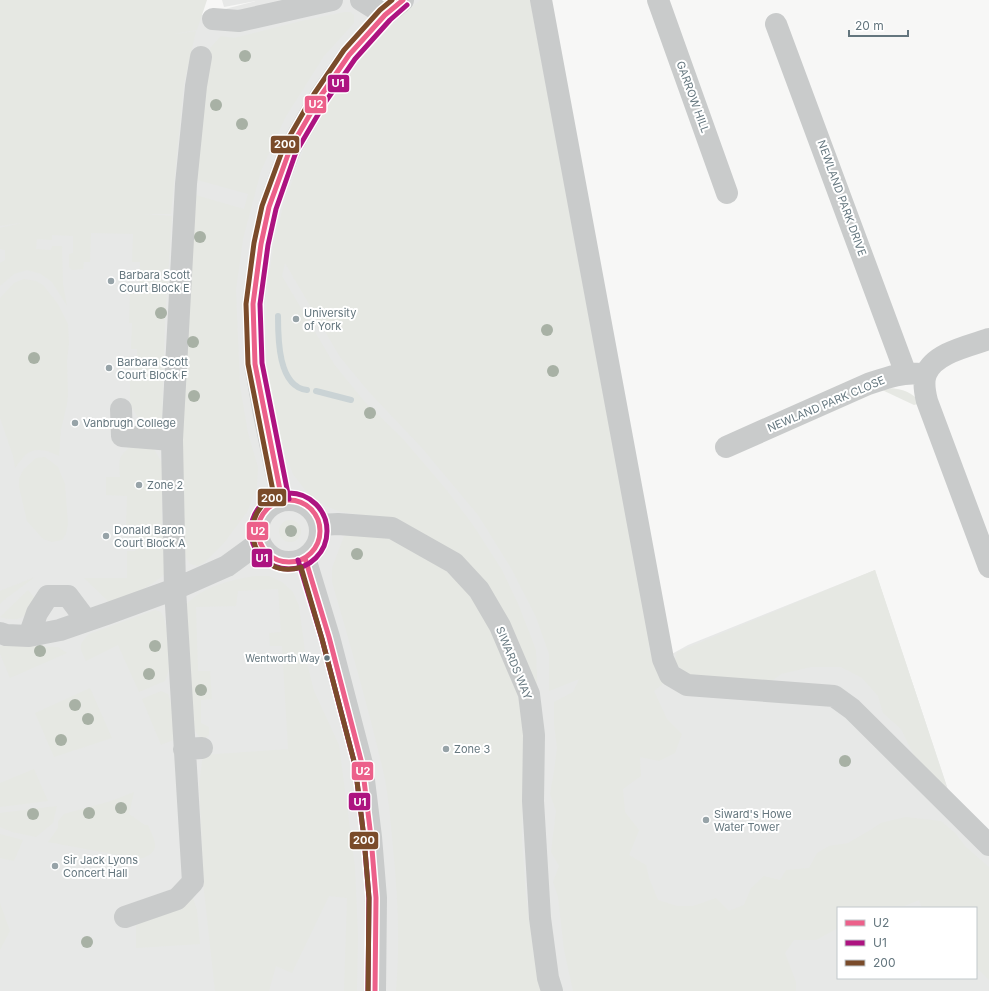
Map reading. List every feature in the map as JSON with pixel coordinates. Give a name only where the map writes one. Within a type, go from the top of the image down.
[{"type":"street","points":[[213,20],[239,21],[332,0]]},
{"type":"street","points":[[361,0],[385,15]]},
{"type":"street","points":[[282,500],[255,364],[253,304],[261,244],[269,207],[290,149],[320,97],[349,55],[385,15],[403,0]]},
{"type":"street","points":[[542,0],[663,659],[670,675],[687,685],[834,696],[852,709],[989,845]]},
{"type":"street","name":"GARROW HILL","points":[[658,0],[727,193]]},
{"type":"street","name":"NEWLAND PARK DRIVE","points":[[776,24],[916,374],[924,389],[927,401],[989,567]]},
{"type":"street","points":[[125,917],[178,899],[193,882],[193,748],[175,589],[172,440],[186,184],[196,86],[201,57]]},
{"type":"street","points":[[916,374],[941,357],[989,339]]},
{"type":"street","name":"NEWLAND PARK CLOSE","points":[[726,447],[868,384],[893,376],[916,374]]},
{"type":"street","points":[[121,409],[122,436],[172,440]]},
{"type":"street","points":[[293,499],[308,505],[316,513],[320,524],[321,536],[313,552],[305,558],[294,562],[284,562],[275,559],[267,552],[260,542],[258,532],[261,517],[267,508],[282,500],[293,499]]},
{"type":"street","name":"SIWARDS WAY","points":[[320,524],[392,528],[454,562],[479,590],[500,626],[529,694],[534,735],[533,801],[540,918],[548,978],[552,991]]},
{"type":"street","points":[[0,633],[6,635],[29,636],[60,630],[175,589],[227,566],[260,542]]},
{"type":"street","points":[[305,558],[329,637],[362,764],[371,837],[376,898],[375,991]]},
{"type":"street","points":[[29,636],[37,613],[48,596],[68,596],[86,620]]},
{"type":"shaded area","points":[[0,0],[207,0],[197,30],[168,35],[196,31],[184,84],[171,214],[145,214],[172,216],[165,320],[162,421],[153,428],[143,425],[130,405],[130,378],[137,378],[137,349],[131,349],[132,323],[129,323],[130,289],[139,289],[140,262],[132,262],[133,234],[91,233],[90,262],[84,262],[83,269],[72,270],[69,267],[69,254],[73,253],[73,236],[52,235],[52,240],[37,239],[36,249],[51,250],[52,246],[62,246],[63,284],[67,306],[52,282],[41,274],[27,270],[14,274],[0,286],[0,263],[5,260],[5,250],[0,249],[0,228],[21,223],[0,226]]},
{"type":"shaded area","name":"University of York","points":[[222,0],[380,0],[382,4],[390,0],[530,0],[656,660],[670,655],[688,645],[875,570],[953,805],[989,840],[989,991],[0,991],[0,67],[256,1],[224,7]]},
{"type":"shaded area","points":[[421,0],[530,0],[650,647],[648,648],[656,661],[665,682],[654,691],[667,719],[682,734],[675,753],[659,761],[640,757],[641,776],[623,789],[625,812],[639,830],[629,855],[646,865],[649,878],[658,900],[677,906],[693,906],[716,898],[729,911],[744,905],[751,888],[764,876],[780,880],[786,870],[809,868],[817,853],[829,846],[848,843],[881,823],[906,817],[941,821],[955,833],[966,847],[989,867],[989,980],[977,968],[977,907],[922,907],[919,900],[904,906],[837,907],[837,929],[816,940],[794,940],[785,953],[796,982],[796,991],[573,991],[564,950],[558,897],[553,882],[559,866],[551,852],[556,811],[550,794],[557,748],[554,724],[554,702],[573,692],[579,679],[549,691],[549,654],[536,617],[511,568],[478,515],[422,448],[369,392],[340,357],[285,263],[282,276],[334,364],[364,401],[403,439],[445,488],[473,525],[502,570],[519,606],[536,650],[536,698],[498,605],[385,518],[341,512],[326,506],[309,495],[293,474],[284,451],[273,403],[267,365],[266,315],[269,277],[274,243],[283,207],[303,151],[328,105],[360,60],[406,11]]},
{"type":"shaded area","points":[[350,12],[354,15],[354,23],[324,56],[285,118],[261,171],[243,239],[236,290],[240,386],[248,433],[258,467],[257,487],[247,512],[224,543],[205,562],[198,566],[190,564],[180,549],[181,456],[192,194],[244,209],[248,194],[194,179],[210,48],[221,36],[234,38],[301,21]]},
{"type":"shaded area","points":[[24,279],[36,281],[43,285],[58,304],[68,324],[68,395],[61,429],[59,456],[42,450],[29,452],[15,468],[13,456],[0,418],[0,298],[14,283]]},
{"type":"shaded area","points":[[889,388],[907,392],[921,403],[914,405],[880,389]]},
{"type":"shaded area","points":[[130,447],[154,449],[162,463],[162,533],[167,572],[147,587],[110,603],[84,578],[127,578],[127,551],[135,551],[135,525],[126,525],[127,496],[106,495],[106,477],[120,477],[119,467],[121,457]]},
{"type":"shaded area","points":[[45,457],[58,467],[65,484],[68,524],[66,534],[62,540],[52,542],[43,539],[27,521],[19,487],[19,478],[24,469],[36,458]]},
{"type":"shaded area","points":[[290,520],[294,521],[300,527],[300,535],[294,541],[290,542],[286,541],[280,535],[279,531],[280,527],[286,521]]},
{"type":"shaded area","name":"Zone 3","points":[[354,533],[388,536],[410,544],[455,577],[479,606],[501,649],[519,698],[524,723],[522,839],[526,895],[534,958],[542,991],[396,991],[398,956],[397,902],[395,866],[385,779],[367,705],[332,582],[332,568],[344,536]]},
{"type":"shaded area","points":[[875,570],[947,787],[919,766],[901,729],[883,713],[878,696],[862,678],[841,667],[811,667],[781,674],[767,685],[690,677],[674,662],[677,652]]},
{"type":"shaded area","points":[[255,576],[269,576],[282,582],[293,592],[299,606],[306,659],[314,691],[339,745],[355,867],[358,935],[357,991],[344,991],[347,898],[329,896],[292,973],[276,966],[269,991],[215,991],[204,891],[199,783],[203,755],[288,749],[282,646],[270,646],[269,633],[281,632],[278,589],[238,591],[236,606],[196,607],[198,671],[210,671],[212,699],[201,700],[201,723],[209,727],[209,735],[202,741],[195,731],[191,701],[187,604],[210,588],[227,582]]},
{"type":"shaded area","points":[[35,577],[4,600],[0,604],[0,591]]},
{"type":"shaded area","points":[[28,590],[34,597],[27,614],[18,619],[7,619],[0,617]]},
{"type":"shaded area","points":[[155,610],[161,612],[167,632],[169,670],[165,681],[139,692],[118,645],[86,661],[81,649],[81,644],[89,634]]},
{"type":"shaded area","points":[[0,646],[58,647],[67,653],[10,678],[0,654]]},
{"type":"shaded area","points":[[90,688],[112,738],[54,757],[35,713]]},
{"type":"shaded area","points":[[161,691],[168,694],[170,699],[174,729],[173,740],[161,745],[142,699]]},
{"type":"shaded area","points":[[34,769],[48,801],[0,807],[0,783]]},
{"type":"shaded area","points":[[134,792],[129,814],[145,825],[148,825],[155,841],[154,850],[147,856],[139,859],[48,842],[58,828],[58,821],[64,814],[111,801]]},
{"type":"shaded area","points":[[57,806],[53,823],[36,837],[12,832],[0,827],[0,813]]},
{"type":"shaded area","points":[[0,834],[23,840],[14,861],[0,858]]},
{"type":"shaded area","points":[[192,895],[197,910],[200,944],[136,948],[136,921]]},
{"type":"shaded area","points":[[0,903],[10,931],[0,950]]},
{"type":"waterway","points":[[278,316],[278,336],[285,371],[290,380],[297,387],[307,390]]},
{"type":"waterway","points":[[316,391],[351,400]]},
{"type":"transit line","name":"200","points":[[368,991],[369,898],[364,838],[355,765],[322,639],[301,567],[285,569],[272,566],[262,557],[255,546],[252,533],[254,519],[261,507],[274,496],[248,364],[246,304],[254,243],[262,206],[284,146],[314,94],[344,50],[380,10],[392,0]]},
{"type":"transit line","name":"U2","points":[[282,500],[255,364],[253,304],[261,244],[269,207],[290,149],[320,97],[349,55],[385,15],[403,0]]},
{"type":"transit line","name":"U1","points":[[289,499],[262,363],[260,304],[268,245],[276,209],[296,152],[326,101],[355,59],[390,20],[407,5]]},
{"type":"transit line","name":"U1","points":[[289,493],[304,496],[316,504],[324,516],[327,531],[324,546],[316,558],[304,566],[289,569],[274,566],[262,558],[254,546],[251,531],[254,516],[262,504],[274,496],[289,493]]},
{"type":"transit line","name":"U2","points":[[283,500],[295,500],[311,509],[318,519],[320,531],[318,543],[311,553],[295,562],[283,562],[272,557],[263,548],[258,537],[258,525],[263,514],[272,505],[283,500]]},
{"type":"transit line","name":"U2","points":[[305,558],[329,637],[362,764],[371,837],[376,898],[375,991]]},
{"type":"transit line","name":"U1","points":[[298,560],[322,639],[355,765],[364,838],[369,898],[368,991]]},
{"type":"place","name":"Barbara Scott Court Block E","points":[[111,281]]},
{"type":"place","name":"University of York","points":[[296,319]]},
{"type":"place","name":"Barbara Scott Court Block F","points":[[109,368]]},
{"type":"place","name":"Vanbrugh College","points":[[75,423]]},
{"type":"place","name":"Zone 2","points":[[139,485]]},
{"type":"place","name":"Donald Baron Court Block A","points":[[106,536]]},
{"type":"place","name":"Wentworth Way","points":[[327,658]]},
{"type":"place","name":"Zone 3","points":[[446,749]]},
{"type":"place","name":"Siward's Howe Water Tower","points":[[706,820]]},
{"type":"place","name":"Sir Jack Lyons Concert Hall","points":[[55,866]]}]
